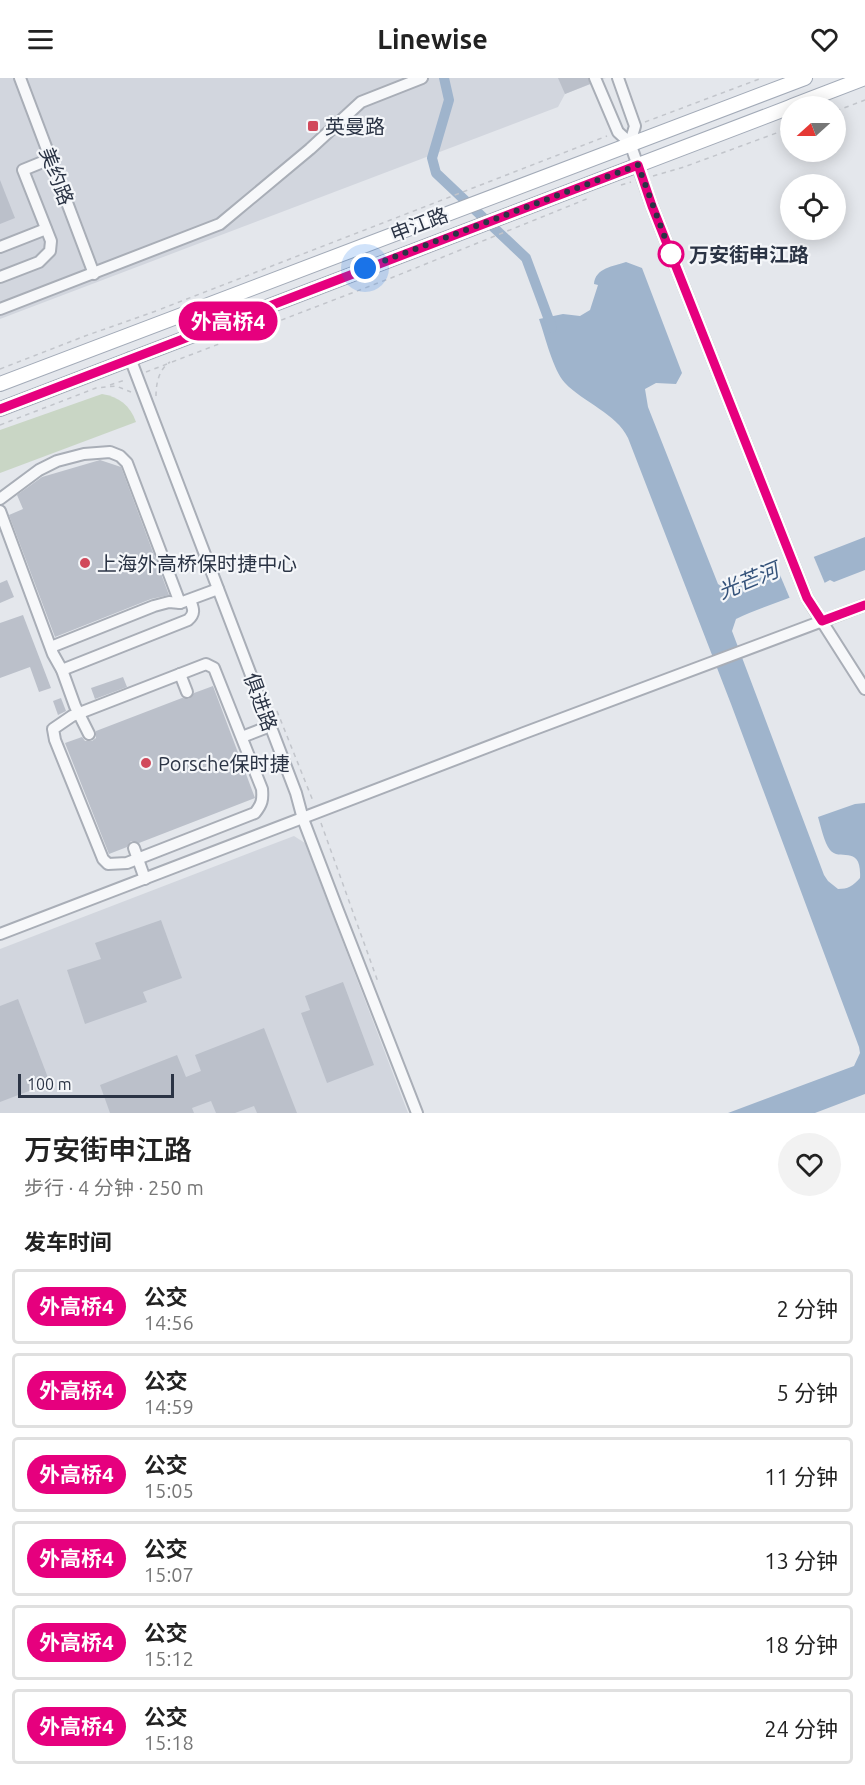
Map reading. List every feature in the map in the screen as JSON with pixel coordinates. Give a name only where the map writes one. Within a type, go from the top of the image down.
[{"type":"main road","name":"申江路","points":[[0,384],[805,78]]},
{"type":"main road","name":"申江路","points":[[819,96],[865,78]]},
{"type":"main road","name":"申江路","points":[[0,409],[780,111]]},
{"type":"street","name":"美约路","points":[[20,78],[94,274]]},
{"type":"street","points":[[0,309],[220,224],[310,149],[361,102],[422,78]]},
{"type":"street","points":[[595,78],[618,132],[630,143],[807,598],[865,689]]},
{"type":"street","points":[[618,78],[635,126],[630,143]]},
{"type":"street","points":[[0,277],[44,258],[50,251],[51,241],[23,170],[50,159]]},
{"type":"street","points":[[0,247],[46,229]]},
{"type":"street","name":"俱进路","points":[[130,358],[296,793],[303,819],[417,1113]]},
{"type":"street","points":[[0,500],[39,470],[57,461],[84,454],[110,452],[120,456],[127,463],[185,602],[194,611],[193,616],[188,620],[63,670]]},
{"type":"street","points":[[0,511],[51,647],[89,734]]},
{"type":"street","points":[[51,647],[154,606],[168,602],[185,602],[218,589]]},
{"type":"street","points":[[0,934],[525,732],[865,605]]},
{"type":"street","points":[[206,664],[214,668],[262,789],[263,800],[255,813],[136,853],[118,865],[108,864],[103,859],[55,740],[53,729],[64,720],[80,713],[206,664]]},
{"type":"street","points":[[180,674],[187,692]]},
{"type":"street","points":[[242,737],[265,728]]},
{"type":"street","points":[[136,853],[145,879]]},
{"type":"path","points":[[846,107],[865,100]]},
{"type":"path","points":[[615,187],[684,167],[780,132]]},
{"type":"path","points":[[0,369],[486,184]]},
{"type":"path","points":[[108,386],[391,278],[594,196]]},
{"type":"path","points":[[0,425],[96,388]]},
{"type":"path","points":[[308,790],[378,981]]},
{"type":"shaded area","points":[[0,78],[606,78],[565,94],[558,107],[0,319]]},
{"type":"shaded area","points":[[294,836],[305,843],[408,1113],[0,1113],[0,949]]},
{"type":"green space","points":[[102,394],[114,397],[123,403],[131,411],[136,422],[0,473],[0,430]]},
{"type":"water","points":[[626,262],[642,268],[682,373],[676,384],[656,383],[645,389],[648,407],[718,584],[731,589],[865,537],[865,570],[834,582],[830,580],[736,619],[732,631],[824,875],[838,889],[848,888],[860,878],[860,867],[854,857],[839,855],[830,850],[824,839],[818,817],[855,804],[865,803],[865,1094],[815,1113],[728,1113],[854,1066],[860,1053],[859,1047],[731,704],[628,438],[623,429],[608,415],[565,383],[553,362],[539,319],[563,314],[580,316],[590,310],[598,285],[594,284],[598,274],[606,268]]},
{"type":"pier","points":[[813,555],[826,586],[791,601],[777,568]]},
{"type":"building","points":[[558,78],[588,78],[590,84],[565,94]]},
{"type":"building","points":[[0,180],[15,218],[0,224]]},
{"type":"building","points":[[100,460],[121,467],[169,595],[151,599],[55,637],[9,515],[23,509],[17,495],[42,477]]},
{"type":"building","points":[[7,580],[14,597],[0,603],[0,583]]},
{"type":"building","points":[[23,615],[51,688],[39,692],[30,667],[0,678],[0,623]]},
{"type":"building","points":[[123,677],[127,687],[95,699],[91,688]]},
{"type":"building","points":[[213,686],[255,798],[139,843],[131,841],[127,847],[109,854],[65,743],[82,737],[85,741],[92,741],[96,738],[96,731],[182,698],[189,699],[194,693]]},
{"type":"building","points":[[61,698],[66,711],[58,715],[53,701]]},
{"type":"building","points":[[161,920],[182,978],[143,992],[147,1002],[85,1024],[67,970],[101,959],[95,943]]},
{"type":"building","points":[[343,982],[374,1065],[327,1083],[301,1013],[310,1010],[305,996]]},
{"type":"building","points":[[18,999],[50,1083],[0,1102],[0,1006]]},
{"type":"building","points":[[264,1028],[297,1113],[257,1113],[254,1106],[235,1113],[216,1113],[211,1101],[192,1108],[194,1113],[110,1113],[100,1085],[177,1055],[186,1077],[201,1071],[195,1055]]},
{"type":"waterway","points":[[444,78],[449,100],[432,158],[436,173],[526,258],[552,328]]},
{"type":"bus line","name":"外高桥4","points":[[0,409],[638,165],[652,206],[807,598],[822,621],[865,605]]},
{"type":"place","name":"英曼路","points":[[313,126]]},
{"type":"place","name":"万安街申江路","points":[[671,254]]},
{"type":"place","name":"上海外高桥保时捷中心","points":[[85,563]]},
{"type":"place","name":"Porsche保时捷","points":[[146,763]]},
{"type":"route","points":[[365,268],[638,165],[671,254]]},
{"type":"water label","name":"光芒河","points":[[748,580]]}]
